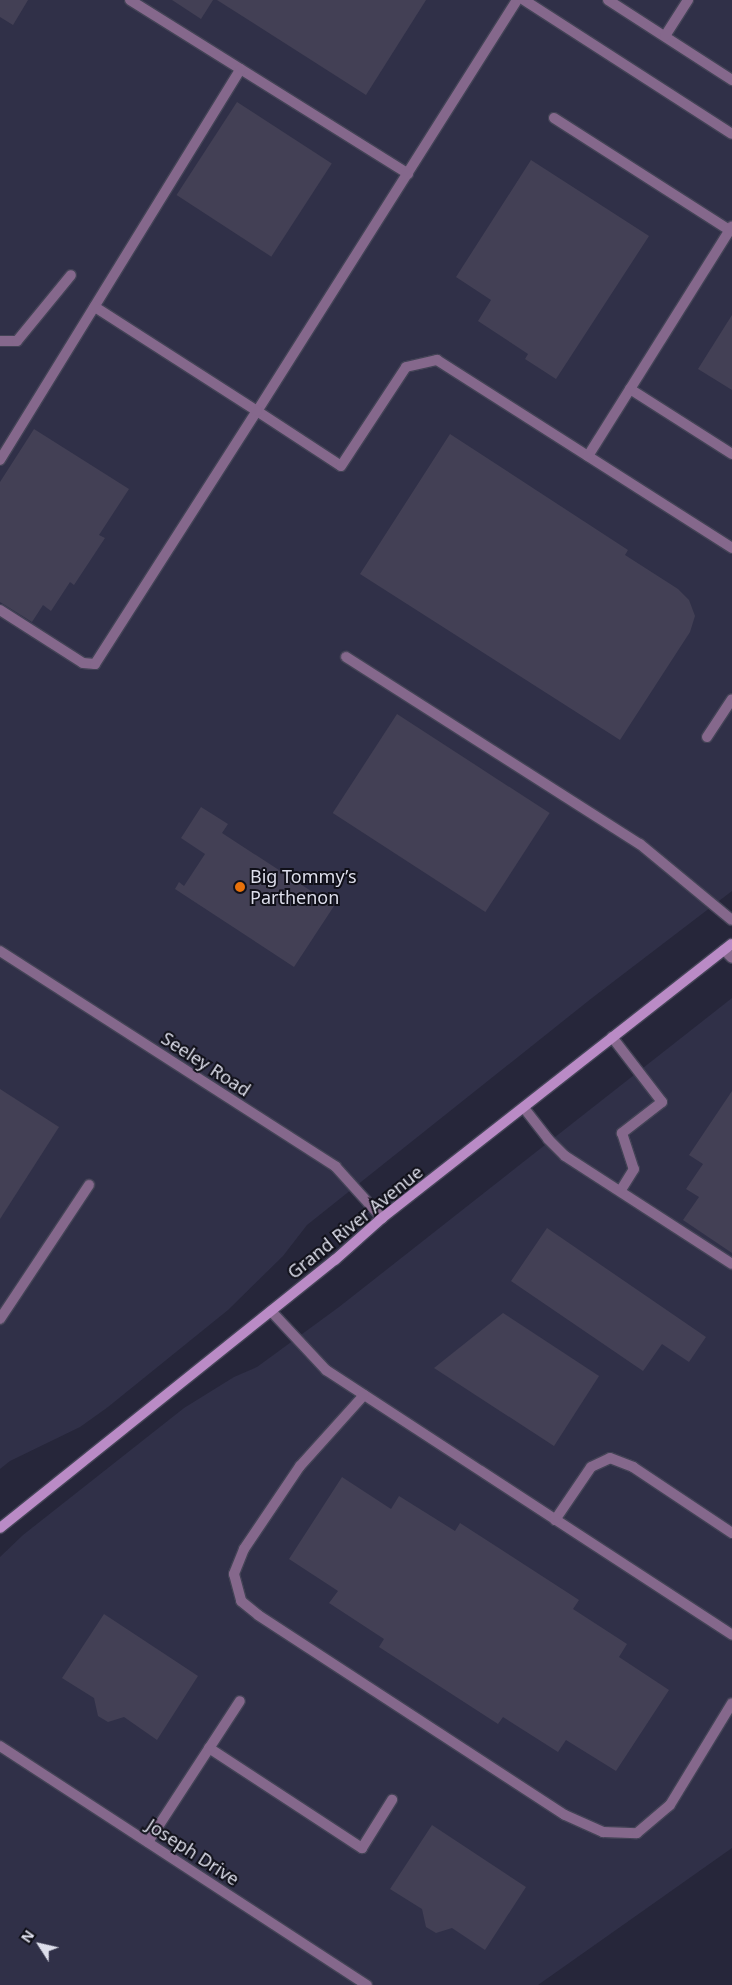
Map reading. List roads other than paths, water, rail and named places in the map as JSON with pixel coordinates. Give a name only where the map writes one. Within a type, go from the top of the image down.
[{"type":"main road","name":"Grand River Avenue","points":[[0,1528],[335,1260],[382,1218],[728,947]]},
{"type":"street","points":[[130,0],[408,174]]},
{"type":"street","points":[[0,610],[84,663],[95,664],[258,411],[517,0]]},
{"type":"street","points":[[524,0],[732,134]]},
{"type":"street","points":[[608,0],[732,80]]},
{"type":"street","points":[[665,36],[688,0]]},
{"type":"street","points":[[0,460],[241,70]]},
{"type":"street","points":[[554,118],[731,228],[588,456]]},
{"type":"street","points":[[0,341],[17,341],[71,275]]},
{"type":"street","points":[[95,307],[341,466],[406,367],[437,360],[732,548]]},
{"type":"street","points":[[630,390],[732,454]]},
{"type":"street","points":[[346,657],[640,844],[732,920]]},
{"type":"street","points":[[707,737],[732,699]]},
{"type":"street","points":[[728,947],[732,958]]},
{"type":"street","name":"Seeley Road","points":[[0,951],[336,1167],[358,1189],[382,1218]]},
{"type":"street","points":[[612,1037],[662,1102],[622,1133],[634,1169],[620,1191]]},
{"type":"street","points":[[524,1108],[548,1139],[565,1156],[732,1264]]},
{"type":"street","points":[[0,1319],[90,1185]]},
{"type":"street","points":[[271,1311],[326,1370],[732,1635]]},
{"type":"street","points":[[364,1395],[300,1466],[244,1549],[234,1574],[241,1601],[258,1615],[565,1816],[603,1832],[637,1833],[670,1805],[732,1703]]},
{"type":"street","points":[[555,1520],[591,1467],[610,1458],[633,1466],[732,1533]]},
{"type":"street","points":[[148,1842],[240,1701]]},
{"type":"street","name":"Joseph Drive","points":[[0,1746],[368,1985]]},
{"type":"street","points":[[209,1748],[362,1848],[392,1800]]},
{"type":"place","name":"Big Tommy’s Parthenon","points":[[240,887]]}]
